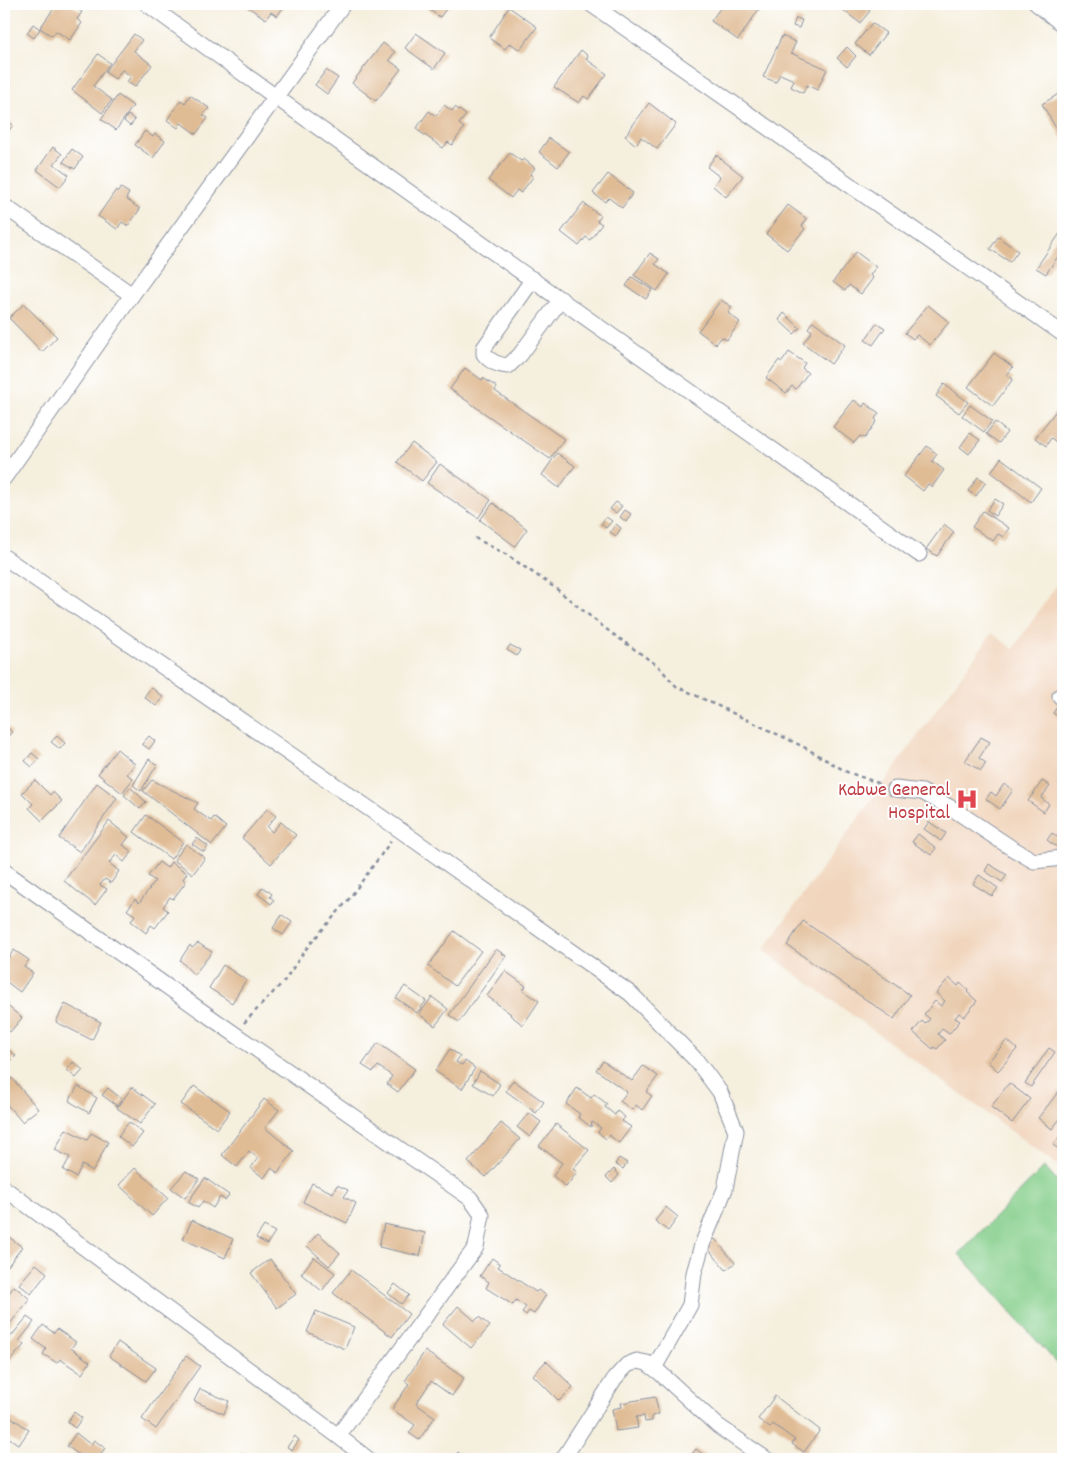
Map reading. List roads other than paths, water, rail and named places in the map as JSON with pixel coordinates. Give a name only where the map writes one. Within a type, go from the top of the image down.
[{"type":"street","points":[[147,4],[919,554]]},
{"type":"street","points":[[4,478],[132,295],[343,4]]},
{"type":"street","points":[[590,4],[1063,334]]},
{"type":"street","points":[[1036,4],[1063,24]]},
{"type":"street","points":[[4,206],[132,295]]},
{"type":"street","points":[[533,279],[484,348],[486,357],[497,365],[508,366],[520,355],[561,299]]},
{"type":"street","points":[[4,557],[400,830],[631,994],[696,1060],[720,1092],[736,1131],[725,1189],[702,1245],[694,1273],[690,1305],[654,1368]]},
{"type":"street","points":[[895,789],[922,792],[953,809],[1034,861],[1063,858]]},
{"type":"street","points":[[4,871],[470,1198],[482,1215],[476,1248],[338,1436]]},
{"type":"street","points":[[4,1188],[368,1459]]},
{"type":"street","points":[[563,1459],[615,1378],[627,1365],[637,1361],[648,1363],[718,1426],[766,1459]]},
{"type":"place","name":"Kabwe General Hospital","points":[[967,799]]}]
